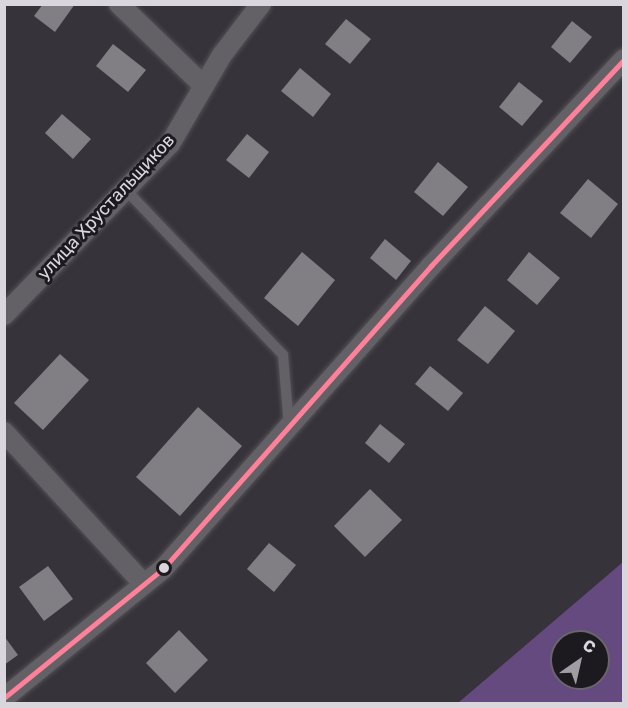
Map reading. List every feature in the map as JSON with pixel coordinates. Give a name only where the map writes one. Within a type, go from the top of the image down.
[{"type":"street","points":[[119,4],[204,86]]},
{"type":"street","name":"улица Хрустальщиков","points":[[4,315],[170,144],[222,55],[261,4]]},
{"type":"street","points":[[4,698],[163,569],[431,266],[624,59]]},
{"type":"street","points":[[4,432],[144,584]]},
{"type":"lane","points":[[126,190],[283,355],[289,426]]},
{"type":"shaded area","points":[[623,562],[623,703],[458,703]]},
{"type":"building","points":[[43,4],[75,4],[55,32],[34,16]]},
{"type":"building","points":[[346,19],[371,39],[350,64],[325,44]]},
{"type":"building","points":[[572,21],[592,37],[570,63],[551,47]]},
{"type":"building","points":[[113,44],[146,70],[128,92],[96,66]]},
{"type":"building","points":[[300,68],[331,94],[313,117],[281,91]]},
{"type":"building","points":[[519,82],[543,101],[522,126],[499,107]]},
{"type":"building","points":[[62,114],[91,139],[73,159],[45,133]]},
{"type":"building","points":[[247,134],[269,152],[249,178],[226,160]]},
{"type":"building","points":[[438,162],[468,187],[443,216],[414,192]]},
{"type":"building","points":[[588,179],[618,204],[591,238],[560,213]]},
{"type":"building","points":[[385,239],[411,261],[396,280],[370,258]]},
{"type":"building","points":[[302,252],[335,280],[298,326],[264,298]]},
{"type":"building","points":[[529,252],[560,278],[537,305],[507,280]]},
{"type":"building","points":[[485,306],[515,331],[488,364],[457,340]]},
{"type":"building","points":[[60,354],[89,380],[43,430],[14,403]]},
{"type":"building","points":[[430,366],[463,393],[448,411],[415,384]]},
{"type":"building","points":[[198,407],[242,446],[180,516],[136,477]]},
{"type":"building","points":[[380,424],[405,444],[389,463],[365,443]]},
{"type":"building","points":[[370,489],[402,520],[365,557],[334,526]]},
{"type":"building","points":[[269,543],[296,565],[274,592],[247,569]]},
{"type":"building","points":[[48,566],[73,599],[44,621],[19,587]]},
{"type":"building","points":[[179,630],[208,660],[175,693],[146,663]]},
{"type":"building","points":[[4,636],[18,655],[4,665]]},
{"type":"transit line","points":[[4,698],[163,569],[431,266],[624,60]]}]
